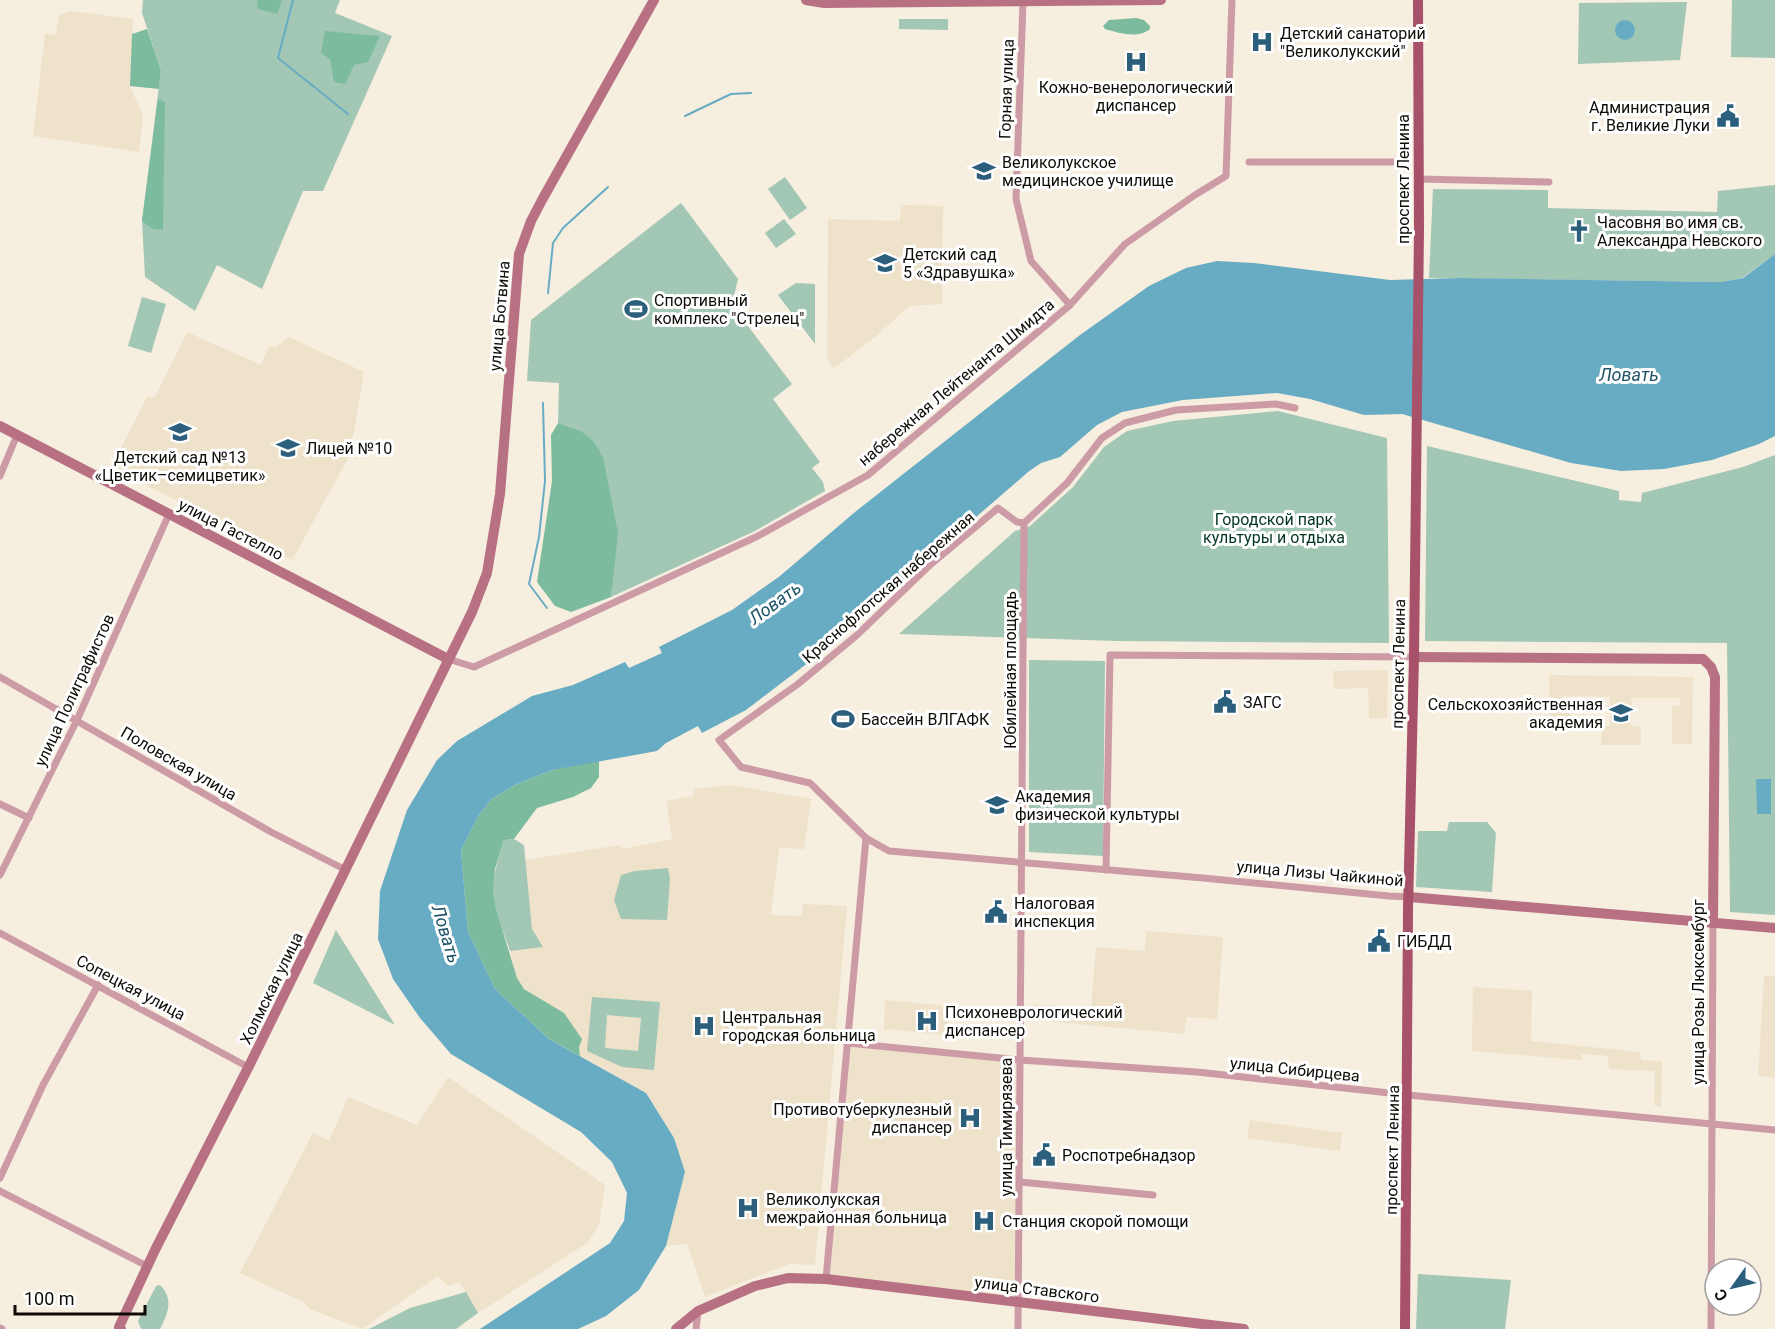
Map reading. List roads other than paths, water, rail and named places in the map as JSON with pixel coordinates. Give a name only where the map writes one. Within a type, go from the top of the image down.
[{"type":"main road","name":"улица Ботвина","points":[[448,659],[472,612],[487,573],[500,494],[519,254],[531,221],[542,200],[654,0]]},
{"type":"main road","points":[[806,0],[824,3],[1161,0]]},
{"type":"main road","name":"проспект Ленина","points":[[1405,1329],[1408,897],[1414,657],[1419,228],[1418,0]]},
{"type":"main road","name":"улица Гастелло","points":[[0,426],[448,659]]},
{"type":"main road","name":"улица Розы Люксембург","points":[[1414,657],[1703,659],[1711,667],[1715,677],[1713,923]]},
{"type":"main road","name":"Холмская улица","points":[[119,1328],[147,1266],[249,1067],[448,659]]},
{"type":"main road","name":"улица Лизы Чайкиной","points":[[1408,897],[1775,928]]},
{"type":"main road","name":"улица Ставского","points":[[676,1329],[698,1311],[755,1286],[788,1278],[826,1279],[1244,1329]]},
{"type":"street","name":"набережная Лейтенанта Шмидта","points":[[448,659],[474,668],[756,537],[868,475],[1070,305],[1125,244],[1226,176],[1232,0]]},
{"type":"street","name":"Горная улица","points":[[1023,2],[1016,199],[1031,261],[1070,305]]},
{"type":"street","points":[[1249,162],[1403,162]]},
{"type":"street","points":[[1419,179],[1549,182]]},
{"type":"street","points":[[1024,523],[1067,483],[1102,438],[1125,423],[1176,410],[1276,404],[1295,408]]},
{"type":"street","points":[[0,476],[17,435]]},
{"type":"street","name":"Краснофлотская набережная","points":[[719,740],[798,684],[857,635],[930,565],[998,508],[1017,522],[1024,523]]},
{"type":"street","name":"улица Полиграфистов","points":[[0,875],[77,720],[169,514]]},
{"type":"street","name":"Юбилейная площадь","points":[[1023,818],[1024,523]]},
{"type":"street","points":[[1106,870],[1110,655],[1414,657]]},
{"type":"street","name":"Половская улица","points":[[0,677],[271,832],[346,870]]},
{"type":"street","name":"улица Лизы Чайкиной","points":[[719,740],[741,767],[810,783],[866,838],[889,851],[1408,897]]},
{"type":"street","points":[[0,804],[28,818]]},
{"type":"street","name":"улица Тимирязева","points":[[1018,1329],[1023,818]]},
{"type":"street","points":[[826,1279],[866,838]]},
{"type":"street","name":"улица Розы Люксембург","points":[[1711,1329],[1713,923]]},
{"type":"street","name":"Сопецкая улица","points":[[0,933],[249,1067]]},
{"type":"street","points":[[0,1178],[43,1085],[99,985]]},
{"type":"street","name":"улица Сибирцева","points":[[847,1043],[1020,1060],[1197,1072],[1408,1095],[1775,1130]]},
{"type":"street","points":[[1020,1182],[1153,1195]]},
{"type":"street","points":[[0,1191],[147,1266]]},
{"type":"street","points":[[696,1329],[698,1311]]},
{"type":"water","points":[[1625,20],[1632,23],[1635,30],[1632,37],[1625,40],[1618,37],[1615,30],[1618,23]]},
{"type":"water","name":"Ловать","points":[[1775,254],[1775,436],[1759,444],[1712,460],[1664,469],[1621,471],[1571,463],[1402,414],[1364,415],[1310,399],[1277,393],[1183,400],[1122,412],[1097,425],[1060,457],[1041,463],[1028,472],[842,637],[746,710],[702,733],[698,726],[666,743],[657,751],[552,770],[515,785],[492,799],[479,815],[461,850],[468,932],[495,989],[549,1039],[646,1093],[674,1138],[685,1172],[666,1246],[639,1290],[606,1316],[578,1329],[480,1329],[610,1243],[624,1221],[627,1193],[612,1162],[581,1132],[451,1054],[420,1018],[393,979],[378,939],[380,891],[407,810],[437,760],[457,741],[532,696],[573,685],[625,662],[629,668],[662,653],[659,647],[732,610],[780,576],[855,512],[1080,335],[1149,286],[1186,268],[1217,261],[1254,263],[1390,280],[1461,278],[1721,282],[1743,278]]},
{"type":"water","points":[[1756,779],[1771,779],[1771,814],[1757,814]]},
{"type":"waterway","points":[[293,0],[278,58],[348,114]]},
{"type":"waterway","points":[[685,116],[731,94],[751,93]]},
{"type":"waterway","points":[[548,293],[553,243],[563,228],[608,187]]},
{"type":"waterway","points":[[543,403],[545,481],[539,537],[529,584],[547,608]]},
{"type":"place","name":"Детский санаторий \"Великолукский\"","points":[[1262,42]]},
{"type":"place","name":"Кожно-венерологический диспансер","points":[[1136,62]]},
{"type":"place","name":"Администрация г. Великие Луки","points":[[1728,116]]},
{"type":"place","name":"Великолукское медицинское училище","points":[[984,171]]},
{"type":"place","name":"Часовня во имя св. Александра Невского","points":[[1579,231]]},
{"type":"place","name":"Детский сад 5 «Здравушка»","points":[[885,263]]},
{"type":"place","name":"Спортивный комплекс \"Стрелец\"","points":[[636,309]]},
{"type":"place","name":"Детский сад №13 «Цветик–семицветик»","points":[[180,432]]},
{"type":"place","name":"Лицей №10","points":[[288,448]]},
{"type":"place","name":"ЗАГС","points":[[1225,702]]},
{"type":"place","name":"Сельскохозяйственная академия","points":[[1621,713]]},
{"type":"place","name":"Бассейн ВЛГАФК","points":[[843,719]]},
{"type":"place","name":"Aкадемия физической культуры","points":[[997,805]]},
{"type":"place","name":"Налоговая инспекция","points":[[996,912]]},
{"type":"place","name":"ГИБДД","points":[[1379,941]]},
{"type":"place","name":"Психоневрологический диспансер","points":[[927,1021]]},
{"type":"place","name":"Центральная городская больница","points":[[704,1026]]},
{"type":"place","name":"Противотуберкулезный диспансер","points":[[970,1118]]},
{"type":"place","name":"Роспотребнадзор","points":[[1044,1155]]},
{"type":"place","name":"Великолукская межрайонная больница","points":[[748,1208]]},
{"type":"place","name":"Станция скорой помощи","points":[[984,1221]]},
{"type":"park label","name":"Городской парк культуры и отдыха","points":[[1274,528]]}]
